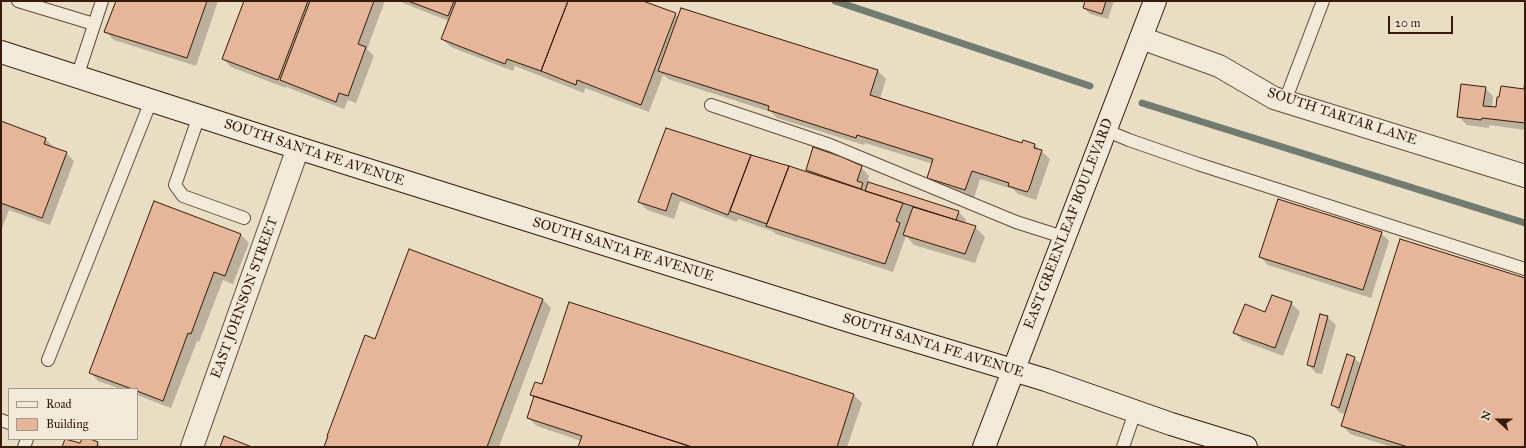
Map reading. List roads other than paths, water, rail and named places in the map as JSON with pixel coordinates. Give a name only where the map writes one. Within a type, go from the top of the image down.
[{"type":"main road","name":"EAST GREENLEAF BOULEVARD","points":[[984,447],[1063,237],[1155,1]]},
{"type":"main road","name":"SOUTH TARTAR LANE","points":[[1141,38],[1219,66],[1274,98],[1525,176]]},
{"type":"main road","name":"SOUTH SANTA FE AVENUE","points":[[1,52],[298,148],[856,323],[1046,380],[1135,412],[1246,447]]},
{"type":"main road","name":"EAST JOHNSON STREET","points":[[192,447],[298,148]]},
{"type":"lane","points":[[18,1],[94,24]]},
{"type":"lane","points":[[77,77],[102,1]]},
{"type":"lane","points":[[1285,101],[1323,1]]},
{"type":"lane","points":[[48,360],[151,101]]},
{"type":"lane","points":[[711,105],[830,145],[1016,222],[1063,237]]},
{"type":"lane","points":[[198,116],[175,185],[183,196],[244,218]]},
{"type":"lane","points":[[1105,130],[1129,140],[1205,166],[1525,269]]},
{"type":"lane","points":[[1123,447],[1135,412]]},
{"type":"waterway","points":[[835,1],[1090,86]]},
{"type":"waterway","points":[[1142,103],[1525,223]]}]
